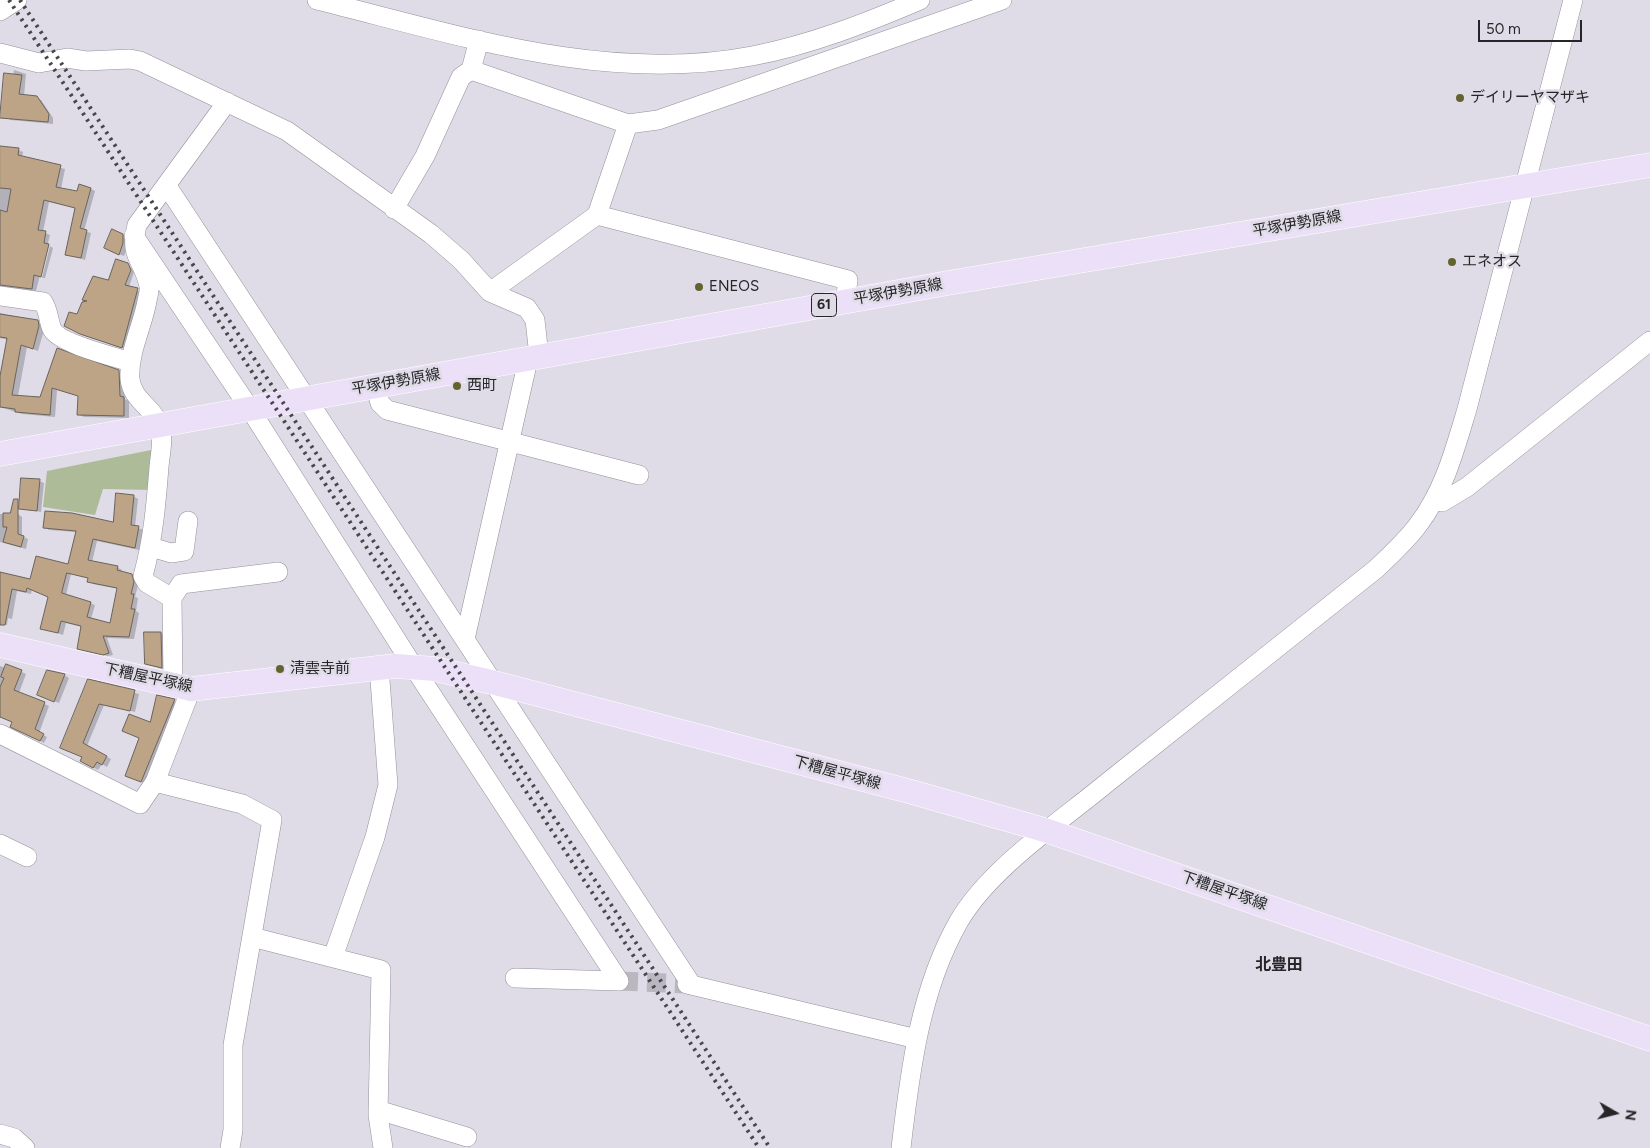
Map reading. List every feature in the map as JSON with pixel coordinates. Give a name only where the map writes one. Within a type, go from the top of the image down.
[{"type":"main road","name":"平塚伊勢原線","points":[[0,454],[845,302],[1650,165]]},
{"type":"main road","name":"下糟屋平塚線","points":[[0,646],[182,687],[379,667],[415,666],[491,682],[902,790],[1048,831],[1650,1039]]},
{"type":"street","points":[[0,11],[17,0]]},
{"type":"street","points":[[317,0],[478,40],[579,60],[633,64],[693,63],[751,56],[794,46],[881,17],[920,0]]},
{"type":"street","points":[[471,70],[628,124],[658,120],[1002,0]]},
{"type":"street","points":[[901,1148],[917,1039],[933,980],[960,920],[984,888],[1048,831],[1376,569],[1403,543],[1420,523],[1433,501],[1458,442],[1527,185],[1573,0]]},
{"type":"street","points":[[394,209],[426,156],[461,77],[471,70],[478,40]]},
{"type":"street","points":[[0,53],[39,63],[67,58],[86,61],[130,59],[140,61],[287,131],[461,260],[490,292],[527,308],[535,320],[533,358],[509,442],[465,639]]},
{"type":"street","points":[[172,598],[147,583],[143,576],[154,532],[161,444],[160,426],[135,396],[130,379],[131,362],[149,287],[134,252],[134,236],[137,225],[227,102]]},
{"type":"street","points":[[490,292],[597,215],[628,124]]},
{"type":"street","points":[[167,186],[305,399],[465,639],[491,682],[572,800],[689,984],[917,1039]]},
{"type":"street","points":[[597,215],[848,280],[845,302]]},
{"type":"street","points":[[134,236],[250,409],[415,666],[427,688],[619,982],[515,978]]},
{"type":"street","points":[[0,296],[43,302],[49,312],[52,330],[62,339],[131,362]]},
{"type":"street","points":[[1433,501],[1442,502],[1467,487],[1650,341]]},
{"type":"street","points":[[376,385],[380,403],[387,410],[639,475]]},
{"type":"street","points":[[151,547],[171,553],[184,551],[188,522]]},
{"type":"street","points":[[0,734],[140,804],[154,782],[182,687],[172,598],[181,584],[278,572]]},
{"type":"street","points":[[333,957],[376,836],[388,785],[379,667]]},
{"type":"street","points":[[154,782],[242,804],[272,820],[233,1045],[233,1130],[230,1148]]},
{"type":"street","points":[[0,844],[27,857]]},
{"type":"street","points":[[252,937],[381,970],[378,1110],[383,1148]]},
{"type":"street","points":[[378,1110],[467,1137]]},
{"type":"street","points":[[0,1134],[14,1138],[25,1148]]},
{"type":"green space","points":[[156,449],[152,490],[103,489],[95,515],[43,507],[47,471]]},
{"type":"building","points":[[4,73],[22,75],[19,94],[37,96],[49,114],[48,122],[0,118]]},
{"type":"building","points":[[0,146],[19,148],[18,155],[61,165],[56,187],[77,191],[79,184],[91,188],[80,228],[87,230],[81,258],[65,255],[75,208],[44,200],[38,230],[46,231],[44,243],[49,244],[41,277],[34,275],[32,289],[0,285],[0,210],[7,212],[11,189],[0,188]]},
{"type":"building","points":[[112,229],[123,234],[123,243],[119,255],[104,248]]},
{"type":"building","points":[[116,259],[128,263],[131,270],[125,285],[138,288],[122,348],[80,334],[64,326],[69,312],[77,314],[82,302],[87,301],[82,300],[93,276],[108,280]]},
{"type":"building","points":[[0,314],[38,320],[39,326],[33,349],[21,345],[12,395],[40,397],[57,348],[119,370],[120,396],[124,397],[124,416],[77,415],[78,396],[52,388],[50,415],[15,412],[15,409],[0,407],[0,376],[7,338],[0,337]]},
{"type":"building","points":[[21,478],[40,479],[37,511],[19,509]]},
{"type":"building","points":[[116,493],[134,495],[131,525],[139,526],[135,548],[93,539],[88,560],[118,566],[117,570],[132,574],[134,582],[131,594],[134,594],[131,609],[135,609],[129,637],[103,636],[109,653],[103,655],[77,649],[81,626],[61,621],[58,633],[40,629],[48,597],[27,588],[26,592],[12,589],[5,625],[0,625],[0,572],[30,579],[36,556],[68,564],[76,531],[43,528],[45,511],[72,513],[113,522]],"holes":[[[67,573],[88,578],[87,582],[117,588],[110,623],[87,617],[91,602],[62,593]]]},
{"type":"building","points":[[14,499],[18,499],[18,534],[24,536],[21,547],[3,542],[7,527],[3,527],[3,513],[10,513]]},
{"type":"building","points":[[144,632],[161,632],[162,668],[145,664]]},
{"type":"building","points":[[6,664],[22,670],[14,690],[45,702],[35,729],[44,734],[40,741],[10,727],[12,722],[0,717],[0,687],[4,678],[1,677]]},
{"type":"building","points":[[47,670],[65,674],[54,702],[37,695]]},
{"type":"building","points":[[88,679],[135,690],[130,711],[99,704],[83,743],[107,756],[102,765],[97,762],[93,768],[80,761],[82,757],[60,748]]},
{"type":"building","points":[[157,695],[175,699],[141,782],[125,776],[139,738],[122,731],[129,714],[150,722]]},
{"type":"tunnel","points":[[619,981],[687,984]]},
{"type":"railway","points":[[9,0],[759,1148]]},
{"type":"railway","points":[[20,0],[770,1148]]},
{"type":"place","name":"デイリーヤマザキ","points":[[1460,98]]},
{"type":"place","name":"エネオス","points":[[1452,262]]},
{"type":"place","name":"ENEOS","points":[[699,287]]},
{"type":"place","name":"西町","points":[[457,386]]},
{"type":"place","name":"清雲寺前","points":[[280,669]]},
{"type":"district","name":"北豊田","points":[[1279,965]]}]
